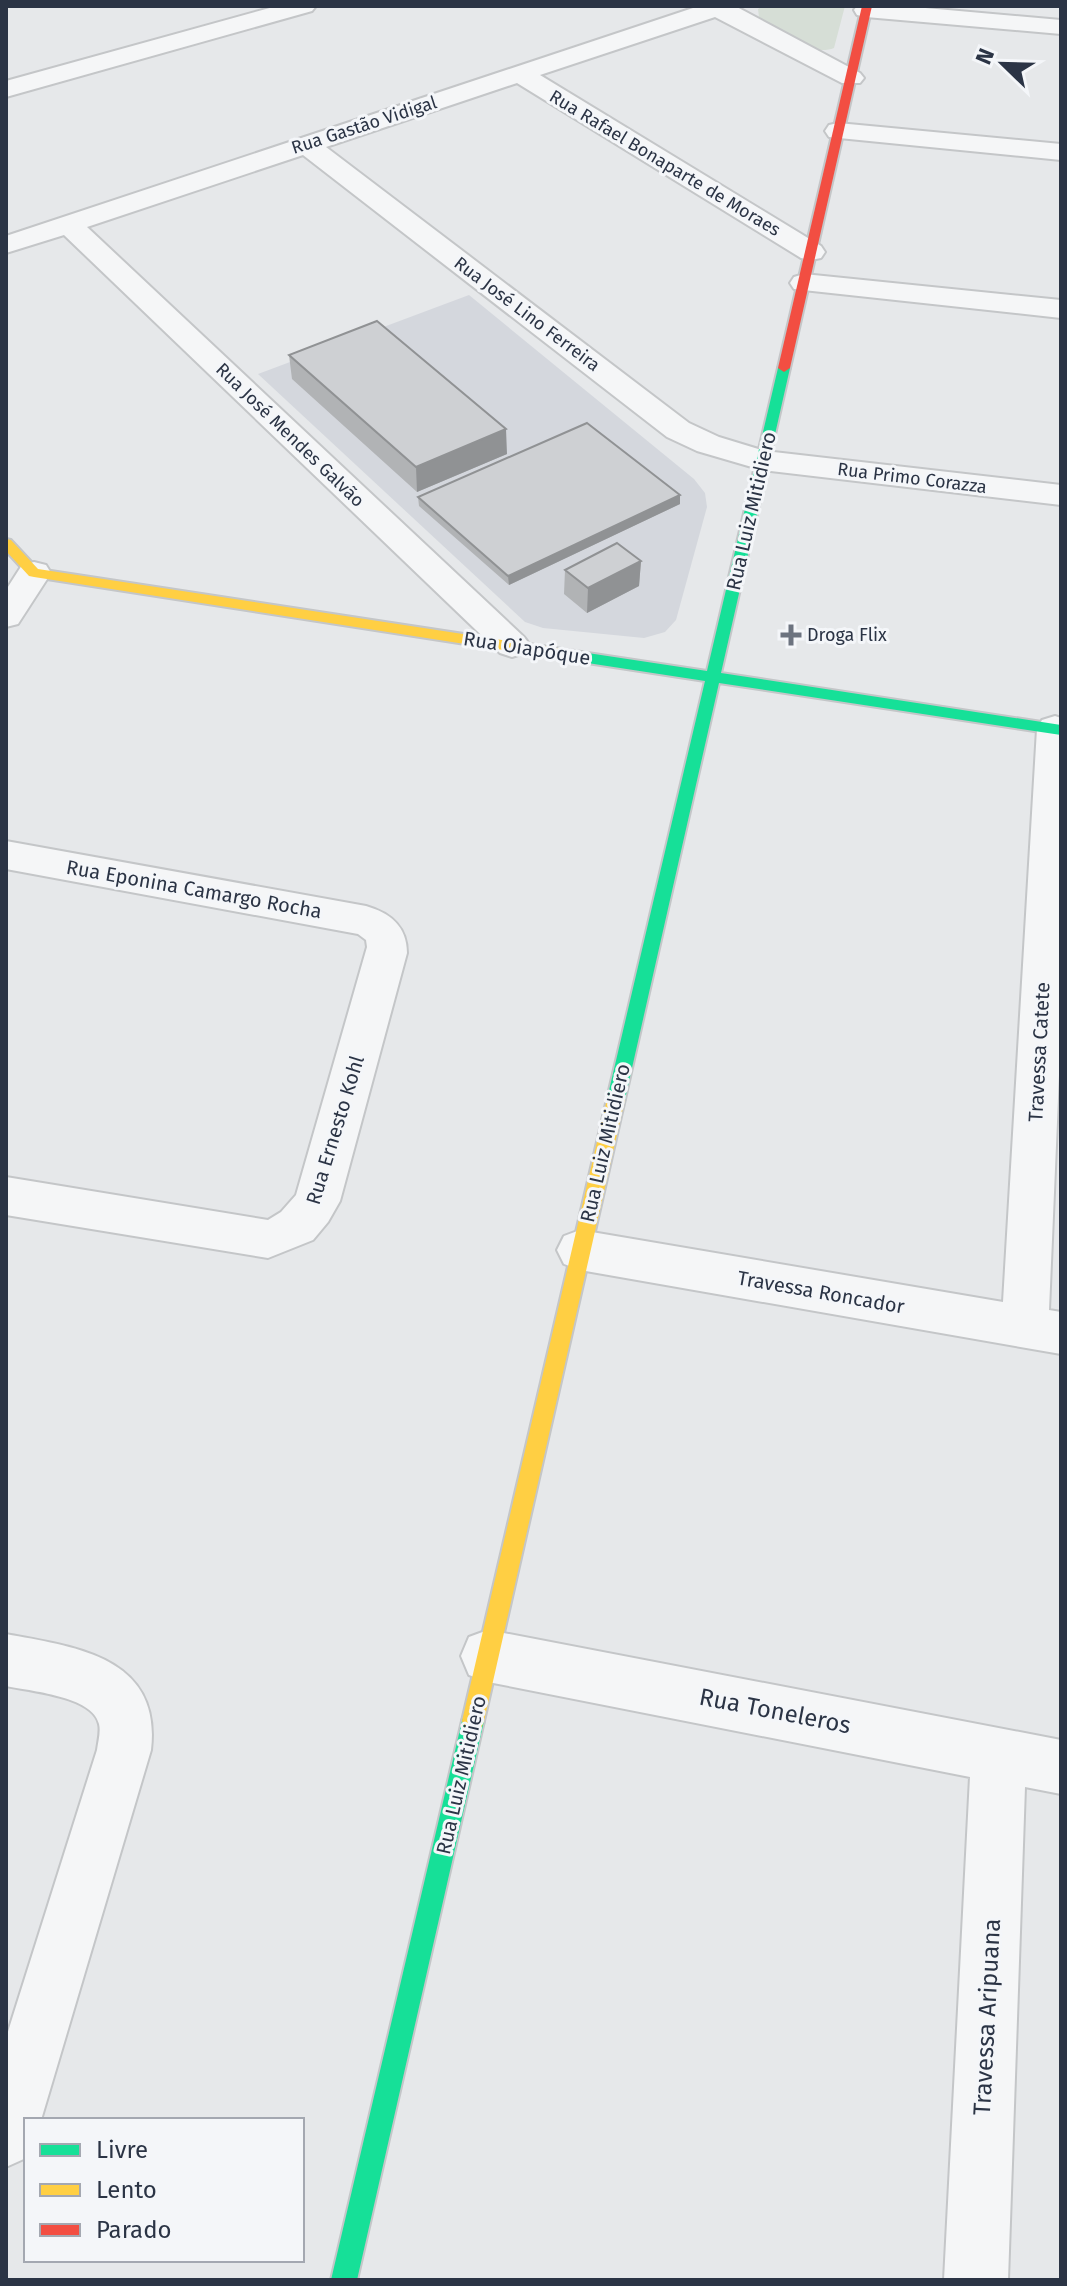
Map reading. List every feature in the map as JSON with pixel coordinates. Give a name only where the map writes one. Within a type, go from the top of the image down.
[{"type":"street","points":[[6,89],[304,6]]},
{"type":"street","points":[[720,7],[851,78]]},
{"type":"street","name":"Rua Gastão Vidigal","points":[[6,245],[720,7]]},
{"type":"street","points":[[867,8],[1061,27]]},
{"type":"street","name":"Rua Luiz Mitidiero","points":[[344,2280],[867,8]]},
{"type":"street","name":"Rua Rafael Bonaparte de Moraes","points":[[518,73],[811,252]]},
{"type":"street","points":[[838,131],[1061,152]]},
{"type":"street","name":"Rua José Lino Ferreira","points":[[305,144],[678,430],[708,444],[762,460]]},
{"type":"street","name":"Rua José Mendes Galvão","points":[[68,224],[512,645]]},
{"type":"street","points":[[804,283],[1061,309]]},
{"type":"street","name":"Rua Primo Corazza","points":[[762,460],[1061,495]]},
{"type":"street","points":[[6,543],[34,573],[6,616]]},
{"type":"street","name":"Rua Oiapóque","points":[[34,573],[1058,729]]},
{"type":"street","name":"Travessa Catete","points":[[1043,1330],[1058,729]]},
{"type":"street","name":"Rua Eponina Camargo Rocha","points":[[6,855],[366,921],[380,927]]},
{"type":"street","name":"Rua Ernesto Kohl","points":[[6,1196],[268,1239],[291,1233],[305,1222],[317,1201],[387,953],[387,940],[380,927]]},
{"type":"street","name":"Travessa Roncador","points":[[580,1250],[1043,1330]]},
{"type":"street","name":"Rua Toneleros","points":[[488,1656],[1061,1767]]},
{"type":"street","points":[[6,1660],[93,1680],[115,1697],[126,1723],[124,1750],[6,2136]]},
{"type":"street","name":"Travessa Aripuana","points":[[976,2280],[999,1755]]},
{"type":"shaded area","points":[[763,6],[845,6],[834,48],[815,49],[795,41],[759,17],[758,9]]},
{"type":"shaded area","points":[[469,295],[694,479],[705,493],[707,507],[676,620],[665,632],[644,638],[543,628],[525,622],[258,374]]},
{"type":"building","points":[[377,321],[506,429],[416,467],[289,355]]},
{"type":"building","points":[[587,423],[680,495],[508,576],[418,497]]},
{"type":"building","points":[[617,543],[641,561],[588,588],[565,570]]},
{"type":"traffic: fast","points":[[616,1099],[784,368]]},
{"type":"traffic: fast","points":[[581,657],[1061,730]]},
{"type":"traffic: fast","points":[[344,2280],[473,1721]]},
{"type":"traffic: slow","points":[[6,543],[34,573],[581,657]]},
{"type":"traffic: slow","points":[[473,1721],[616,1099]]},
{"type":"traffic: jam","points":[[784,368],[867,6]]},
{"type":"place","name":"Droga Flix","points":[[791,635]]}]
